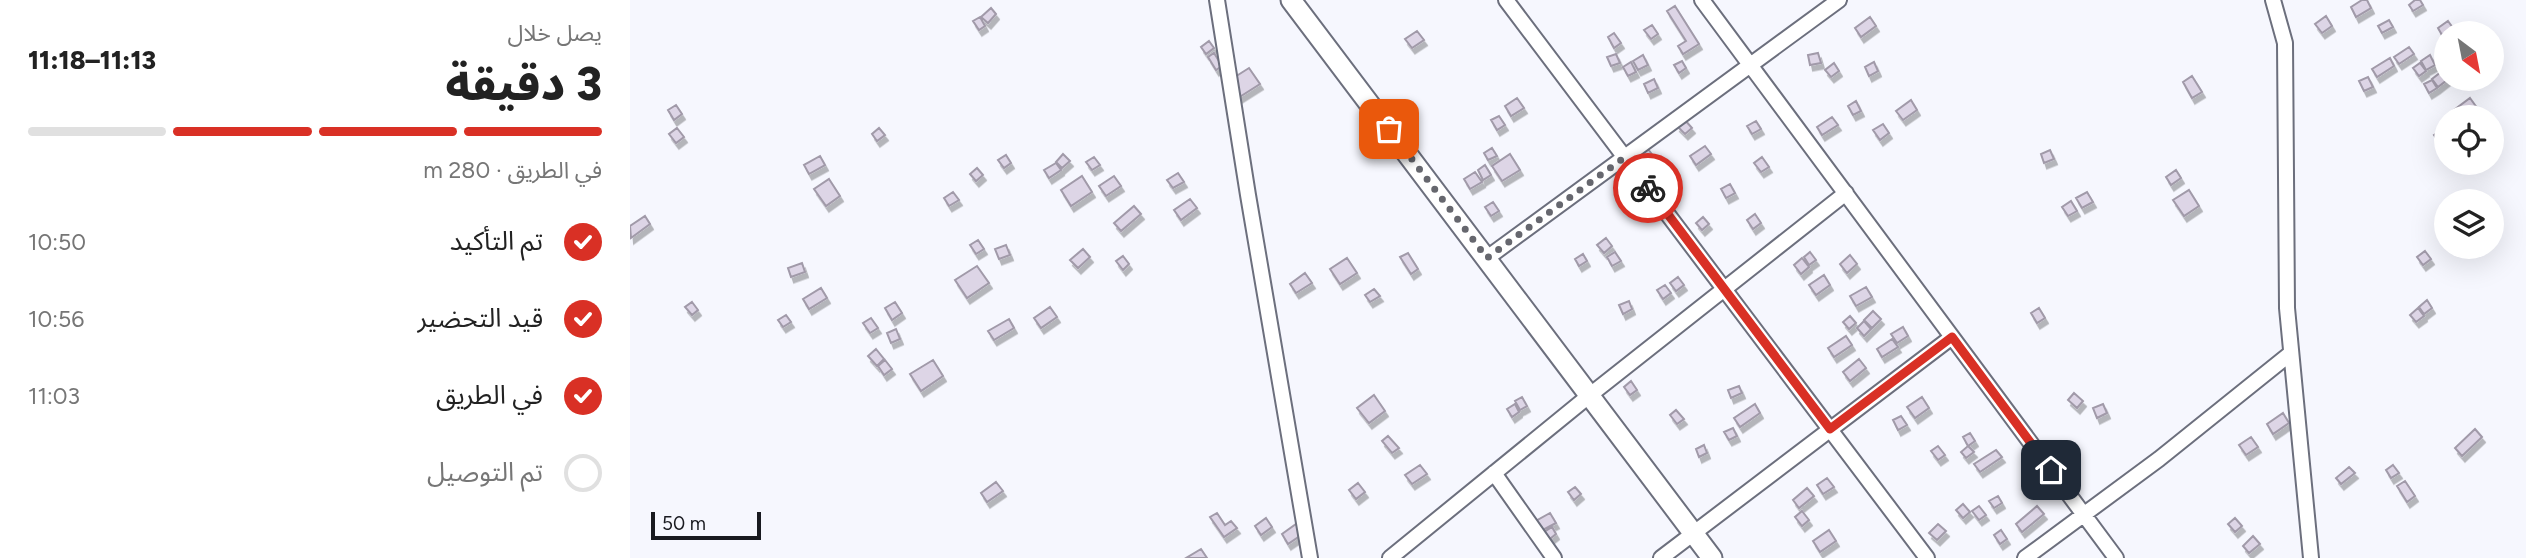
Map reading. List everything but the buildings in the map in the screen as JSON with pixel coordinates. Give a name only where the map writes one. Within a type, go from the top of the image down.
[{"type":"street","points":[[1217,0],[1310,558]]},
{"type":"street","points":[[1291,0],[1712,558]]},
{"type":"street","points":[[1506,0],[1927,558]]},
{"type":"street","points":[[1702,0],[2116,558]]},
{"type":"street","points":[[1487,258],[1839,0]]},
{"type":"street","points":[[2273,0],[2285,43],[2287,308],[2311,558]]},
{"type":"street","points":[[1390,558],[1590,395],[1846,194]]},
{"type":"street","points":[[1661,558],[1952,337]]},
{"type":"street","points":[[2025,558],[2159,459],[2291,353]]},
{"type":"street","points":[[1494,473],[1554,558]]},
{"type":"way so far","points":[[1389,129],[1487,258],[1625,157],[1648,188]]},
{"type":"route","points":[[1648,188],[1830,429],[1952,337],[2051,470]]}]
